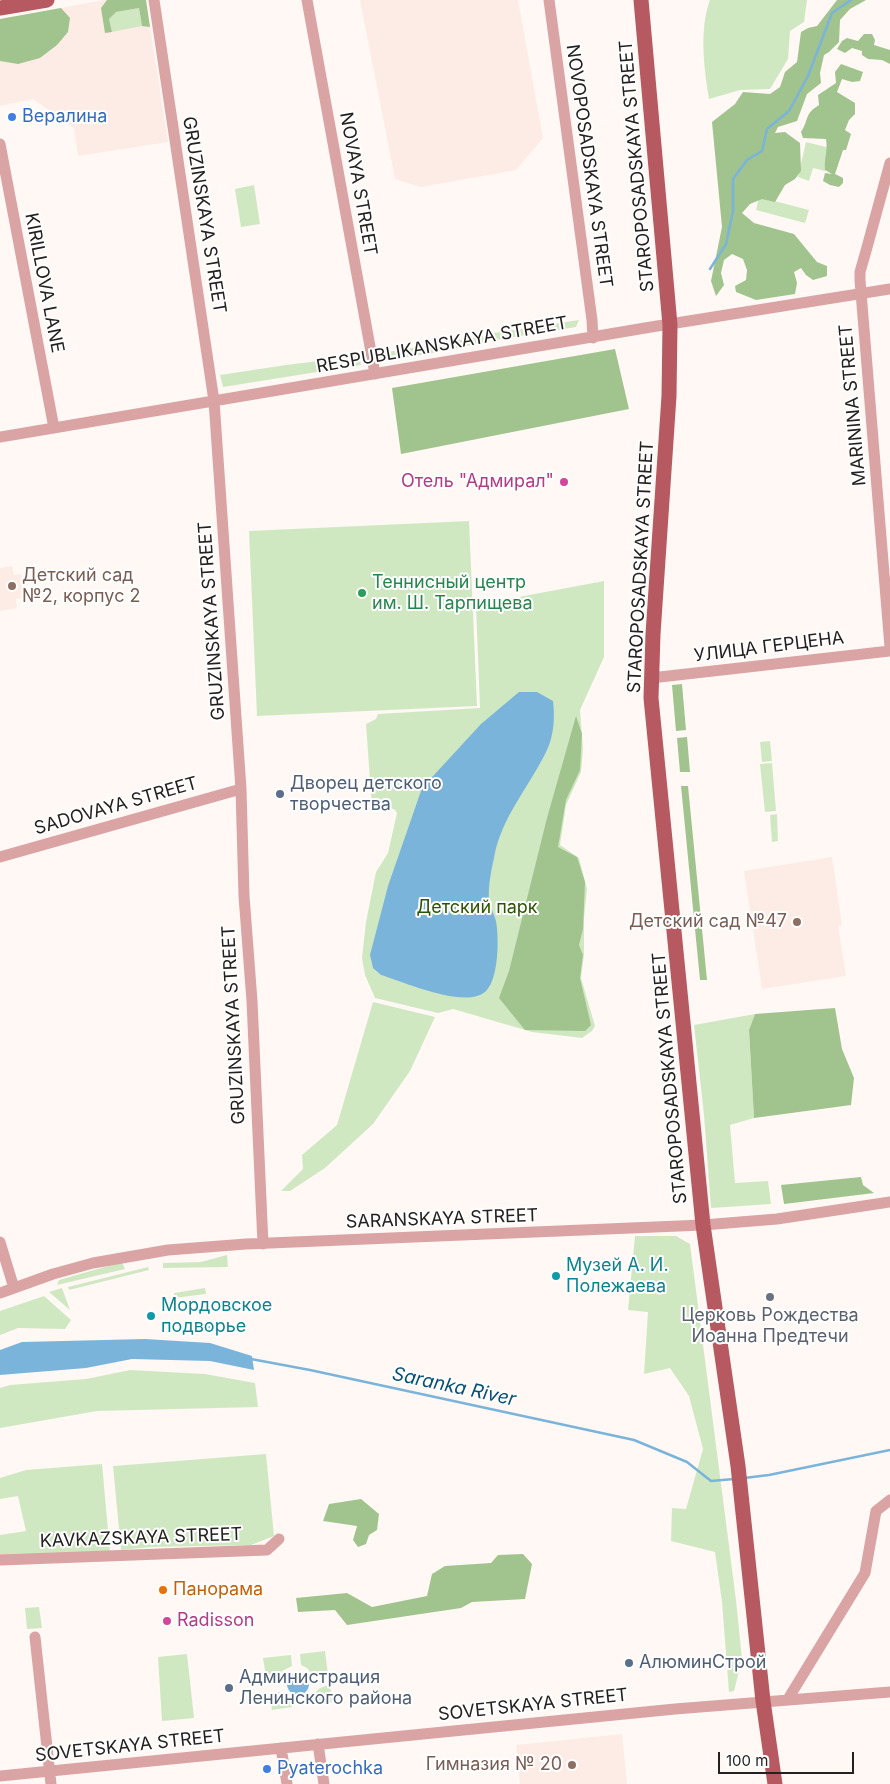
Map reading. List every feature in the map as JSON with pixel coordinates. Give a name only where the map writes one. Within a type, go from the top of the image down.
[{"type":"main road","points":[[0,8],[47,0]]},
{"type":"main road","name":"STAROPOSADSKAYA STREET","points":[[641,0],[670,324],[669,405],[651,698],[705,1247],[738,1466],[763,1701],[775,1784]]},
{"type":"street","name":"GRUZINSKAYA STREET","points":[[154,0],[214,401],[241,789],[244,896],[252,1001],[263,1244]]},
{"type":"street","name":"NOVAYA STREET","points":[[306,0],[375,374]]},
{"type":"street","name":"NOVOPOSADSKAYA STREET","points":[[549,0],[593,338]]},
{"type":"street","name":"KIRILLOVA LANE","points":[[0,144],[54,428]]},
{"type":"street","name":"MARININA STREET","points":[[890,163],[860,272],[890,649]]},
{"type":"street","name":"RESPUBLIKANSKAYA STREET","points":[[0,437],[670,324],[890,289]]},
{"type":"street","name":"УЛИЦА ГЕРЦЕНА","points":[[651,678],[890,649]]},
{"type":"street","name":"SADOVAYA STREET","points":[[0,857],[241,789]]},
{"type":"street","name":"SARANSKAYA STREET","points":[[0,1293],[53,1274],[93,1263],[168,1250],[263,1244],[703,1225],[777,1219],[890,1202]]},
{"type":"street","points":[[0,1242],[14,1288]]},
{"type":"street","points":[[788,1699],[865,1573],[876,1511],[890,1500]]},
{"type":"street","name":"KAVKAZSKAYA STREET","points":[[0,1560],[267,1550],[279,1539]]},
{"type":"street","points":[[34,1637],[51,1784]]},
{"type":"street","name":"SOVETSKAYA STREET","points":[[0,1776],[763,1701],[890,1692]]},
{"type":"street","points":[[318,1744],[324,1784]]},
{"type":"street","points":[[281,1748],[287,1784]]},
{"type":"shaded area","points":[[104,0],[146,0],[168,142],[78,156],[74,128],[33,99],[0,106],[0,19]]},
{"type":"shaded area","points":[[360,0],[518,0],[543,138],[516,170],[421,187],[395,179]]},
{"type":"shaded area","name":"Детский сад №2, корпус 2","points":[[12,566],[14,575],[21,574],[25,598],[16,599],[17,608],[0,611],[0,568]]},
{"type":"shaded area","name":"Детский сад №47","points":[[832,857],[842,925],[838,926],[846,976],[762,989],[744,871]]},
{"type":"shaded area","name":"Гимназия № 20","points":[[622,1734],[627,1784],[520,1784],[516,1745]]},
{"type":"green space","points":[[107,0],[146,0],[150,27],[142,26],[139,8],[116,12],[109,19],[112,32],[105,33],[101,8]]},
{"type":"green space","points":[[710,0],[807,0],[804,22],[790,31],[788,59],[770,89],[740,90],[709,99],[704,62],[704,24]]},
{"type":"green space","points":[[837,0],[866,0],[850,9],[840,20],[839,42],[824,55],[820,73],[821,83],[807,94],[797,121],[778,127],[775,133],[785,132],[800,143],[801,171],[795,179],[785,185],[775,202],[762,199],[750,204],[742,213],[754,223],[794,234],[817,262],[827,266],[827,276],[813,280],[801,268],[794,272],[797,283],[795,294],[756,300],[736,292],[735,286],[746,280],[747,270],[743,259],[732,254],[724,260],[721,273],[724,285],[716,296],[711,281],[722,227],[712,122],[735,104],[743,92],[770,94],[780,87],[785,72],[797,62],[801,32],[817,26]]},
{"type":"green space","points":[[61,8],[70,18],[68,32],[57,45],[40,58],[18,64],[0,61],[0,19]]},
{"type":"green space","points":[[139,8],[142,26],[112,32],[109,19],[116,12]]},
{"type":"green space","points":[[864,34],[872,34],[875,40],[874,45],[890,50],[890,64],[882,60],[868,59],[862,55],[862,51],[852,48],[845,53],[837,49],[842,41],[847,38],[858,41]]},
{"type":"green space","points":[[841,64],[863,72],[860,81],[852,82],[842,79],[837,92],[855,103],[855,114],[849,120],[845,130],[851,134],[835,174],[843,178],[843,183],[839,187],[823,181],[825,173],[832,174],[825,170],[826,139],[803,138],[801,132],[811,111],[819,105],[818,95],[836,83],[835,72]]},
{"type":"green space","points":[[806,142],[830,148],[825,171],[813,168],[809,181],[798,177]]},
{"type":"green space","points":[[254,185],[260,224],[241,227],[235,189]]},
{"type":"green space","points":[[759,197],[809,210],[805,223],[756,210]]},
{"type":"green space","points":[[579,320],[576,327],[495,340],[494,333]]},
{"type":"green space","points":[[483,336],[485,342],[438,352],[378,362],[376,354]]},
{"type":"green space","points":[[615,349],[629,409],[401,454],[392,388]]},
{"type":"green space","points":[[359,356],[361,365],[223,387],[220,375],[286,365]]},
{"type":"green space","name":"Теннисный центр им. Ш. Тарпищева","points":[[469,521],[477,706],[257,716],[249,531]]},
{"type":"green space","name":"Детский парк","points":[[604,581],[604,657],[580,710],[583,749],[581,772],[566,805],[560,845],[579,858],[587,889],[581,978],[595,1026],[592,1031],[582,1038],[532,1032],[453,1009],[438,1013],[375,998],[365,975],[362,958],[366,922],[376,872],[388,853],[397,813],[394,809],[372,808],[366,724],[376,719],[378,714],[480,708],[476,605]]},
{"type":"green space","points":[[682,684],[686,730],[676,731],[672,685]]},
{"type":"green space","points":[[576,716],[582,734],[580,770],[566,800],[558,847],[577,857],[585,882],[583,929],[579,945],[583,955],[580,978],[591,1025],[585,1031],[525,1030],[499,998],[509,971],[547,818]]},
{"type":"green space","points":[[687,737],[690,772],[680,772],[677,738]]},
{"type":"green space","points":[[770,741],[772,761],[762,762],[760,742]]},
{"type":"green space","points":[[772,763],[776,811],[765,812],[760,764]]},
{"type":"green space","points":[[681,786],[688,786],[707,980],[700,980]]},
{"type":"green space","points":[[777,814],[778,841],[772,842],[770,815]]},
{"type":"green space","points":[[373,1002],[435,1017],[410,1071],[373,1124],[325,1168],[290,1191],[281,1191],[303,1169],[302,1155],[337,1125]]},
{"type":"green space","points":[[835,1008],[842,1049],[854,1078],[851,1105],[754,1118],[749,1030],[755,1014]]},
{"type":"green space","points":[[755,1014],[749,1030],[754,1118],[730,1125],[735,1183],[768,1181],[771,1204],[711,1208],[704,1115],[694,1025]]},
{"type":"green space","points":[[861,1177],[863,1185],[874,1193],[784,1204],[781,1185]]},
{"type":"green space","points":[[635,1236],[676,1236],[690,1244],[742,1659],[734,1691],[729,1692],[722,1602],[715,1552],[671,1541],[672,1508],[686,1509],[703,1449],[689,1396],[670,1368],[644,1374],[648,1312],[628,1310]]},
{"type":"green space","points":[[227,1255],[228,1267],[163,1268],[163,1263],[201,1262]]},
{"type":"green space","points":[[122,1262],[125,1269],[57,1285],[59,1280]]},
{"type":"green space","points":[[148,1267],[149,1270],[69,1290],[68,1287]]},
{"type":"green space","points":[[62,1288],[70,1310],[49,1292]]},
{"type":"green space","points":[[205,1288],[206,1294],[174,1298],[174,1293]]},
{"type":"green space","points":[[44,1296],[71,1320],[65,1329],[18,1328],[0,1335],[0,1311]]},
{"type":"green space","points":[[130,1370],[205,1374],[255,1383],[258,1407],[97,1411],[0,1428],[0,1388],[10,1385],[86,1379]]},
{"type":"green space","points":[[266,1454],[274,1536],[251,1545],[151,1547],[121,1550],[113,1466]]},
{"type":"green space","points":[[102,1464],[110,1552],[0,1556],[0,1535],[26,1531],[18,1496],[0,1499],[0,1478],[26,1470]]},
{"type":"green space","points":[[361,1499],[379,1514],[377,1530],[369,1535],[366,1544],[358,1547],[353,1540],[357,1526],[323,1521],[329,1504]]},
{"type":"green space","points":[[523,1554],[532,1564],[525,1599],[472,1602],[461,1608],[347,1625],[335,1610],[298,1612],[296,1598],[347,1593],[372,1607],[427,1596],[432,1574],[445,1566],[491,1563],[498,1555]]},
{"type":"green space","points":[[39,1607],[42,1628],[27,1629],[25,1608]]},
{"type":"green space","points":[[325,1651],[328,1675],[315,1678],[307,1668],[301,1665],[300,1654]]},
{"type":"green space","points":[[187,1654],[194,1718],[162,1721],[158,1657]]},
{"type":"green space","points":[[291,1655],[292,1666],[282,1671],[278,1681],[267,1682],[263,1658]]},
{"type":"green space","points":[[330,1685],[332,1702],[313,1705],[315,1693],[322,1687]]},
{"type":"green space","points":[[281,1692],[291,1702],[292,1707],[272,1710],[269,1693]]},
{"type":"water","points":[[519,692],[537,692],[553,701],[553,726],[547,750],[509,815],[498,843],[489,890],[489,900],[496,921],[498,937],[496,968],[490,985],[486,991],[477,996],[465,998],[435,993],[381,975],[373,968],[370,955],[388,886],[422,788],[481,724]]},
{"type":"water","points":[[145,1339],[210,1343],[252,1356],[254,1370],[210,1361],[132,1359],[86,1368],[0,1375],[0,1350],[22,1342]]},
{"type":"water","points":[[298,1673],[306,1676],[309,1684],[306,1692],[298,1695],[290,1692],[287,1684],[290,1676]]},
{"type":"waterway","points":[[710,269],[726,244],[733,211],[733,179],[747,160],[762,151],[767,129],[789,111],[808,76],[832,13],[851,0]]},
{"type":"waterway","points":[[178,1325],[207,1328],[223,1324]]},
{"type":"waterway","name":"Saranka River","points":[[251,1359],[634,1440],[687,1462],[711,1481],[734,1479]]},
{"type":"waterway","name":"Saranka River","points":[[744,1478],[769,1475],[890,1450]]},
{"type":"place","name":"Вералина","points":[[12,117]]},
{"type":"place","name":"Отель \"Адмирал\"","points":[[564,482]]},
{"type":"place","name":"Детский сад №2, корпус 2","points":[[12,586]]},
{"type":"place","name":"Теннисный центр им. Ш. Тарпищева","points":[[362,593]]},
{"type":"place","name":"Дворец детского творчества","points":[[280,794]]},
{"type":"place","name":"Детский сад №47","points":[[797,922]]},
{"type":"place","name":"Музей А. И. Полежаева","points":[[556,1276]]},
{"type":"place","name":"Церковь Рождества Иоанна Предтечи","points":[[770,1297]]},
{"type":"place","name":"Мордовское подворье","points":[[151,1316]]},
{"type":"place","name":"Панорама","points":[[163,1590]]},
{"type":"place","name":"Radisson","points":[[167,1621]]},
{"type":"place","name":"АлюминСтрой","points":[[629,1663]]},
{"type":"place","name":"Администрация Ленинского района","points":[[229,1688]]},
{"type":"place","name":"Гимназия № 20","points":[[572,1765]]},
{"type":"place","name":"Pyaterochka","points":[[267,1769]]}]
